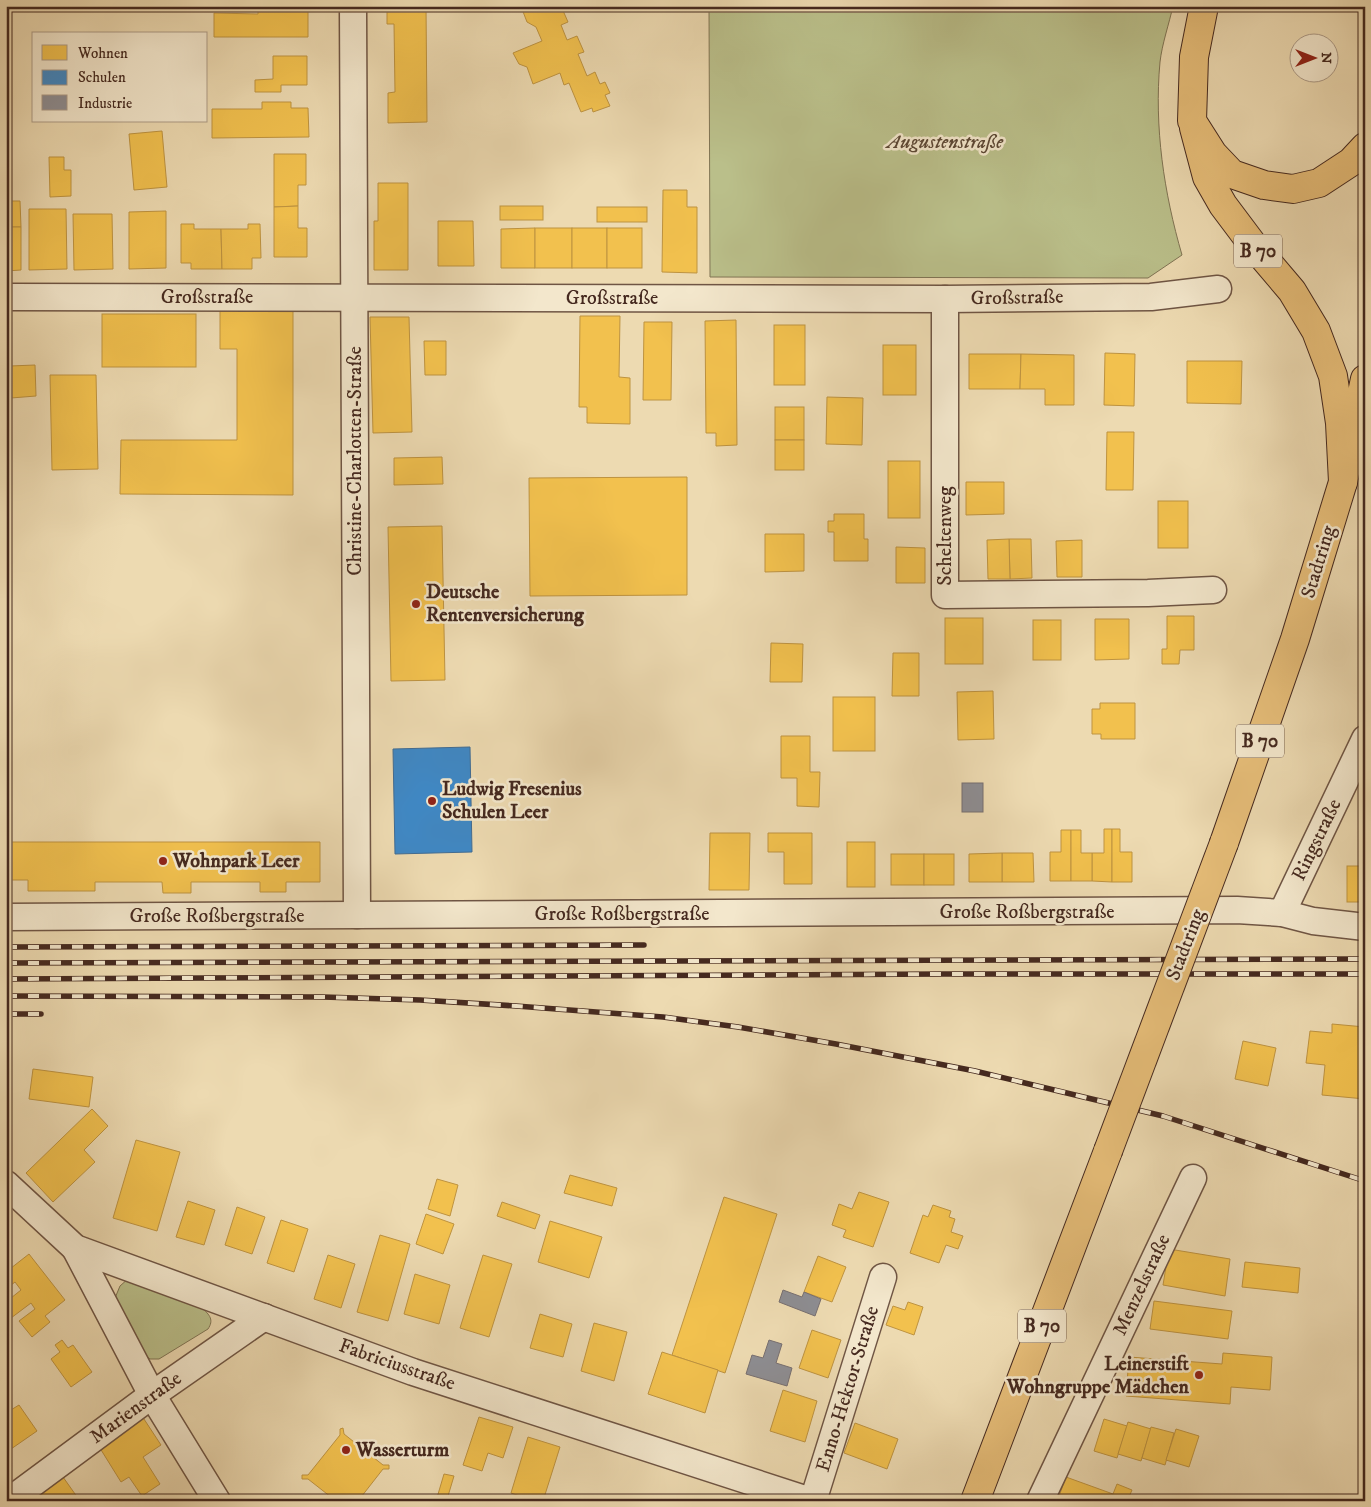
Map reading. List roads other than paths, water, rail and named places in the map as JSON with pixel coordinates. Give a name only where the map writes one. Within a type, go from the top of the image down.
[{"type":"main road","name":"B 70","points":[[1204,6],[1194,57],[1192,121],[1207,177],[1223,205],[1253,245],[1292,291],[1316,331],[1333,376],[1340,423],[1343,482]]},
{"type":"main road","points":[[1192,121],[1213,154],[1232,174],[1264,186],[1294,189],[1319,183],[1351,162],[1365,147]]},
{"type":"main road","name":"Stadtring","points":[[976,1501],[1224,843],[1295,639],[1343,482],[1365,378]]},
{"type":"street","name":"Christine-Charlotten-Straße","points":[[353,6],[357,915]]},
{"type":"street","name":"Großstraße","points":[[6,297],[945,299],[1151,297],[1218,289]]},
{"type":"street","name":"Scheltenweg","points":[[945,299],[945,595],[1148,593],[1213,590]]},
{"type":"street","name":"Ringstraße","points":[[1282,913],[1365,739]]},
{"type":"street","name":"Große Roßbergstraße","points":[[6,918],[1237,910],[1282,913],[1313,921],[1365,927]]},
{"type":"street","name":"Menzelstraße","points":[[1040,1501],[1193,1178]]},
{"type":"street","name":"Fabriciusstraße","points":[[6,1184],[75,1248],[413,1372],[812,1501]]},
{"type":"street","points":[[75,1248],[152,1395],[217,1501]]},
{"type":"street","name":"Enno-Hektor-Straße","points":[[812,1501],[883,1276]]},
{"type":"street","name":"Marienstraße","points":[[9,1501],[152,1395],[264,1317]]},
{"type":"railway","points":[[6,947],[644,945]]},
{"type":"railway","points":[[6,963],[1365,959]]},
{"type":"railway","points":[[6,979],[944,974],[1365,974]]},
{"type":"railway","points":[[6,996],[323,997],[420,1000],[663,1017],[738,1027],[975,1071],[1163,1116],[1365,1181]]},
{"type":"railway","points":[[6,1014],[41,1014]]},
{"type":"place","name":"Deutsche Rentenversicherung","points":[[416,604]]},
{"type":"place","name":"Ludwig Fresenius Schulen Leer","points":[[432,801]]},
{"type":"place","name":"Wohnpark Leer","points":[[163,861]]},
{"type":"place","name":"Leinerstift Wohngruppe Mädchen","points":[[1199,1375]]},
{"type":"place","name":"Wasserturm","points":[[346,1450]]},
{"type":"park label","name":"Augustenstraße","points":[[945,142]]}]
